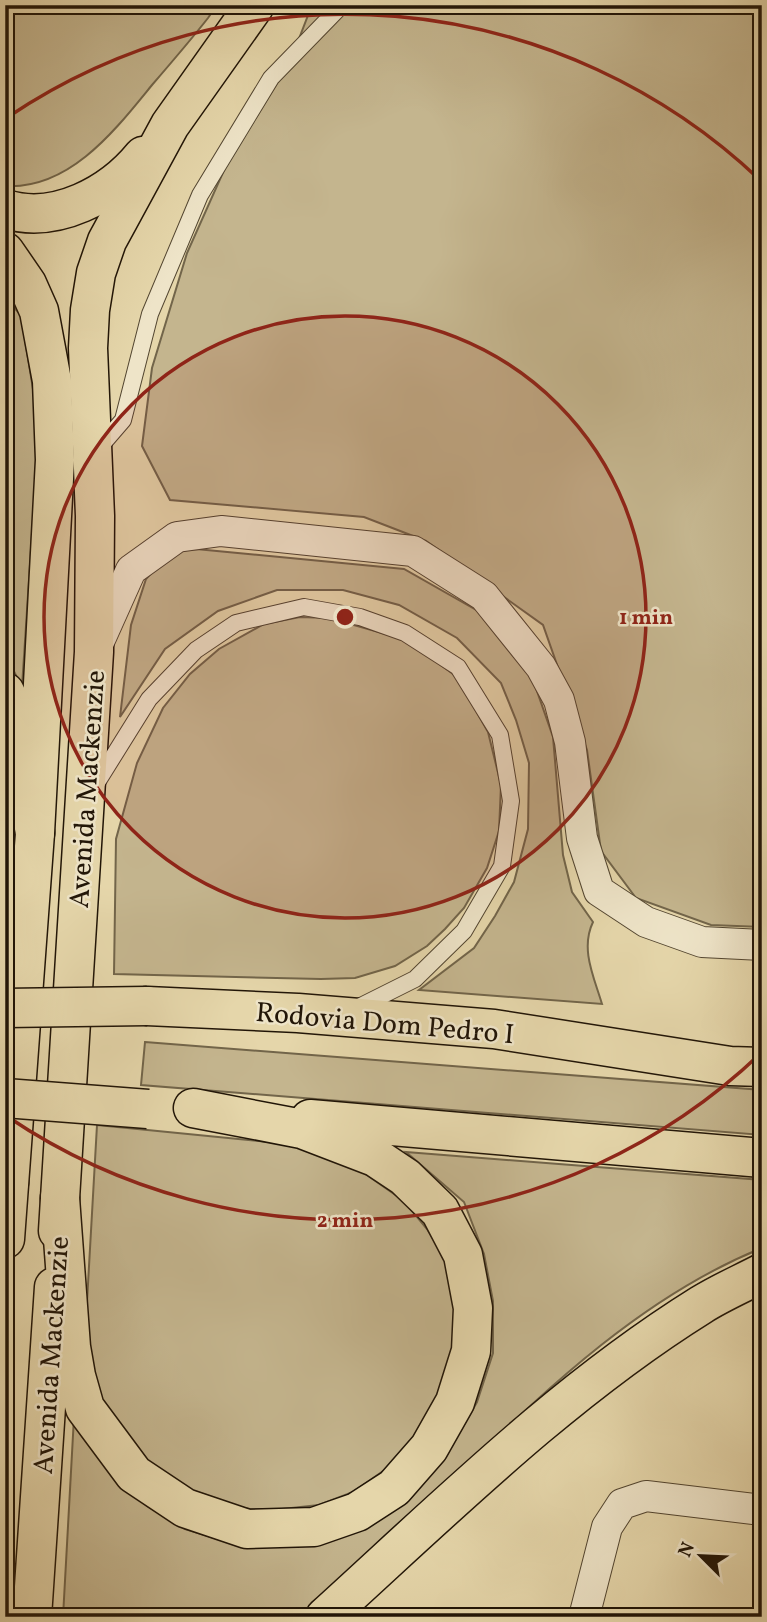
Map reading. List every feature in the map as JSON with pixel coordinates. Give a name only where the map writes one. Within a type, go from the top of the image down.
[{"type":"main road","name":"Avenida Mackenzie","points":[[32,1617],[94,652],[93,455],[88,348],[90,310],[96,273],[107,241],[170,125],[255,5]]},
{"type":"main road","points":[[5,209],[14,212],[41,212],[67,208],[94,197],[129,173],[170,125]]},
{"type":"main road","name":"Avenida Mackenzie","points":[[5,252],[27,284],[39,311],[52,381],[55,460],[35,833],[5,1239]]},
{"type":"main road","points":[[5,692],[12,707],[35,833]]},
{"type":"main road","name":"Rodovia Dom Pedro I","points":[[5,1008],[147,1006],[494,1029],[730,1066],[762,1067]]},
{"type":"main road","points":[[5,1098],[148,1109],[193,1108],[762,1158]]},
{"type":"main road","points":[[60,1198],[71,1346],[76,1376],[86,1408],[134,1474],[185,1508],[247,1529],[314,1527],[357,1512],[394,1488],[429,1448],[455,1402],[471,1351],[473,1308],[463,1255],[440,1211],[405,1177],[375,1157],[302,1129],[193,1108]]},
{"type":"main road","points":[[325,1617],[481,1476],[598,1377],[663,1329],[704,1303],[762,1273]]},
{"type":"street","points":[[94,652],[131,570],[177,537],[221,531],[413,551],[484,596],[541,667],[559,700],[570,742],[582,838],[599,891],[646,922],[702,942],[762,945]]},
{"type":"street","points":[[584,1617],[607,1527],[622,1504],[646,1496],[762,1510]]},
{"type":"lane","points":[[93,455],[123,420],[150,314],[200,195],[271,78],[342,5]]},
{"type":"lane","points":[[85,801],[149,699],[196,650],[236,623],[304,607],[360,617],[405,633],[458,667],[499,735],[511,801],[502,866],[464,931],[415,979],[340,1017]]},
{"type":"shaded area","points":[[5,5],[217,5],[123,120],[89,154],[50,178],[29,185],[5,186]]},
{"type":"shaded area","points":[[312,5],[762,5],[762,927],[711,925],[636,898],[601,851],[587,750],[543,625],[426,541],[364,517],[170,500],[142,446],[152,368],[187,253],[225,168],[290,62]]},
{"type":"shaded area","points":[[5,298],[21,315],[39,426],[22,687],[5,654]]},
{"type":"shaded area","points":[[196,549],[404,569],[478,611],[531,674],[553,737],[563,855],[572,892],[593,922],[589,932],[588,953],[602,1004],[419,990],[474,948],[514,882],[528,829],[529,763],[516,720],[501,683],[457,638],[399,605],[343,590],[277,590],[218,611],[165,649],[120,717],[131,625],[146,579],[170,552]]},
{"type":"shaded area","points":[[300,617],[329,618],[407,640],[457,677],[488,732],[501,785],[499,831],[487,868],[464,908],[427,946],[395,966],[355,978],[114,974],[116,839],[137,763],[163,708],[190,674],[219,649],[264,624]]},
{"type":"shaded area","points":[[5,775],[15,826],[5,916]]},
{"type":"shaded area","points":[[145,1042],[762,1090],[762,1135],[141,1085]]},
{"type":"shaded area","points":[[97,1125],[278,1143],[323,1153],[364,1173],[404,1201],[427,1229],[448,1262],[457,1298],[450,1368],[419,1438],[386,1469],[353,1492],[319,1505],[250,1509],[224,1504],[200,1495],[146,1464],[104,1409],[85,1337]]},
{"type":"shaded area","points":[[406,1152],[762,1180],[762,1248],[677,1291],[599,1347],[526,1410],[305,1617],[63,1617],[74,1417],[118,1482],[147,1506],[185,1529],[237,1545],[443,1461],[477,1402],[493,1353],[493,1301],[484,1254],[464,1202]]}]
